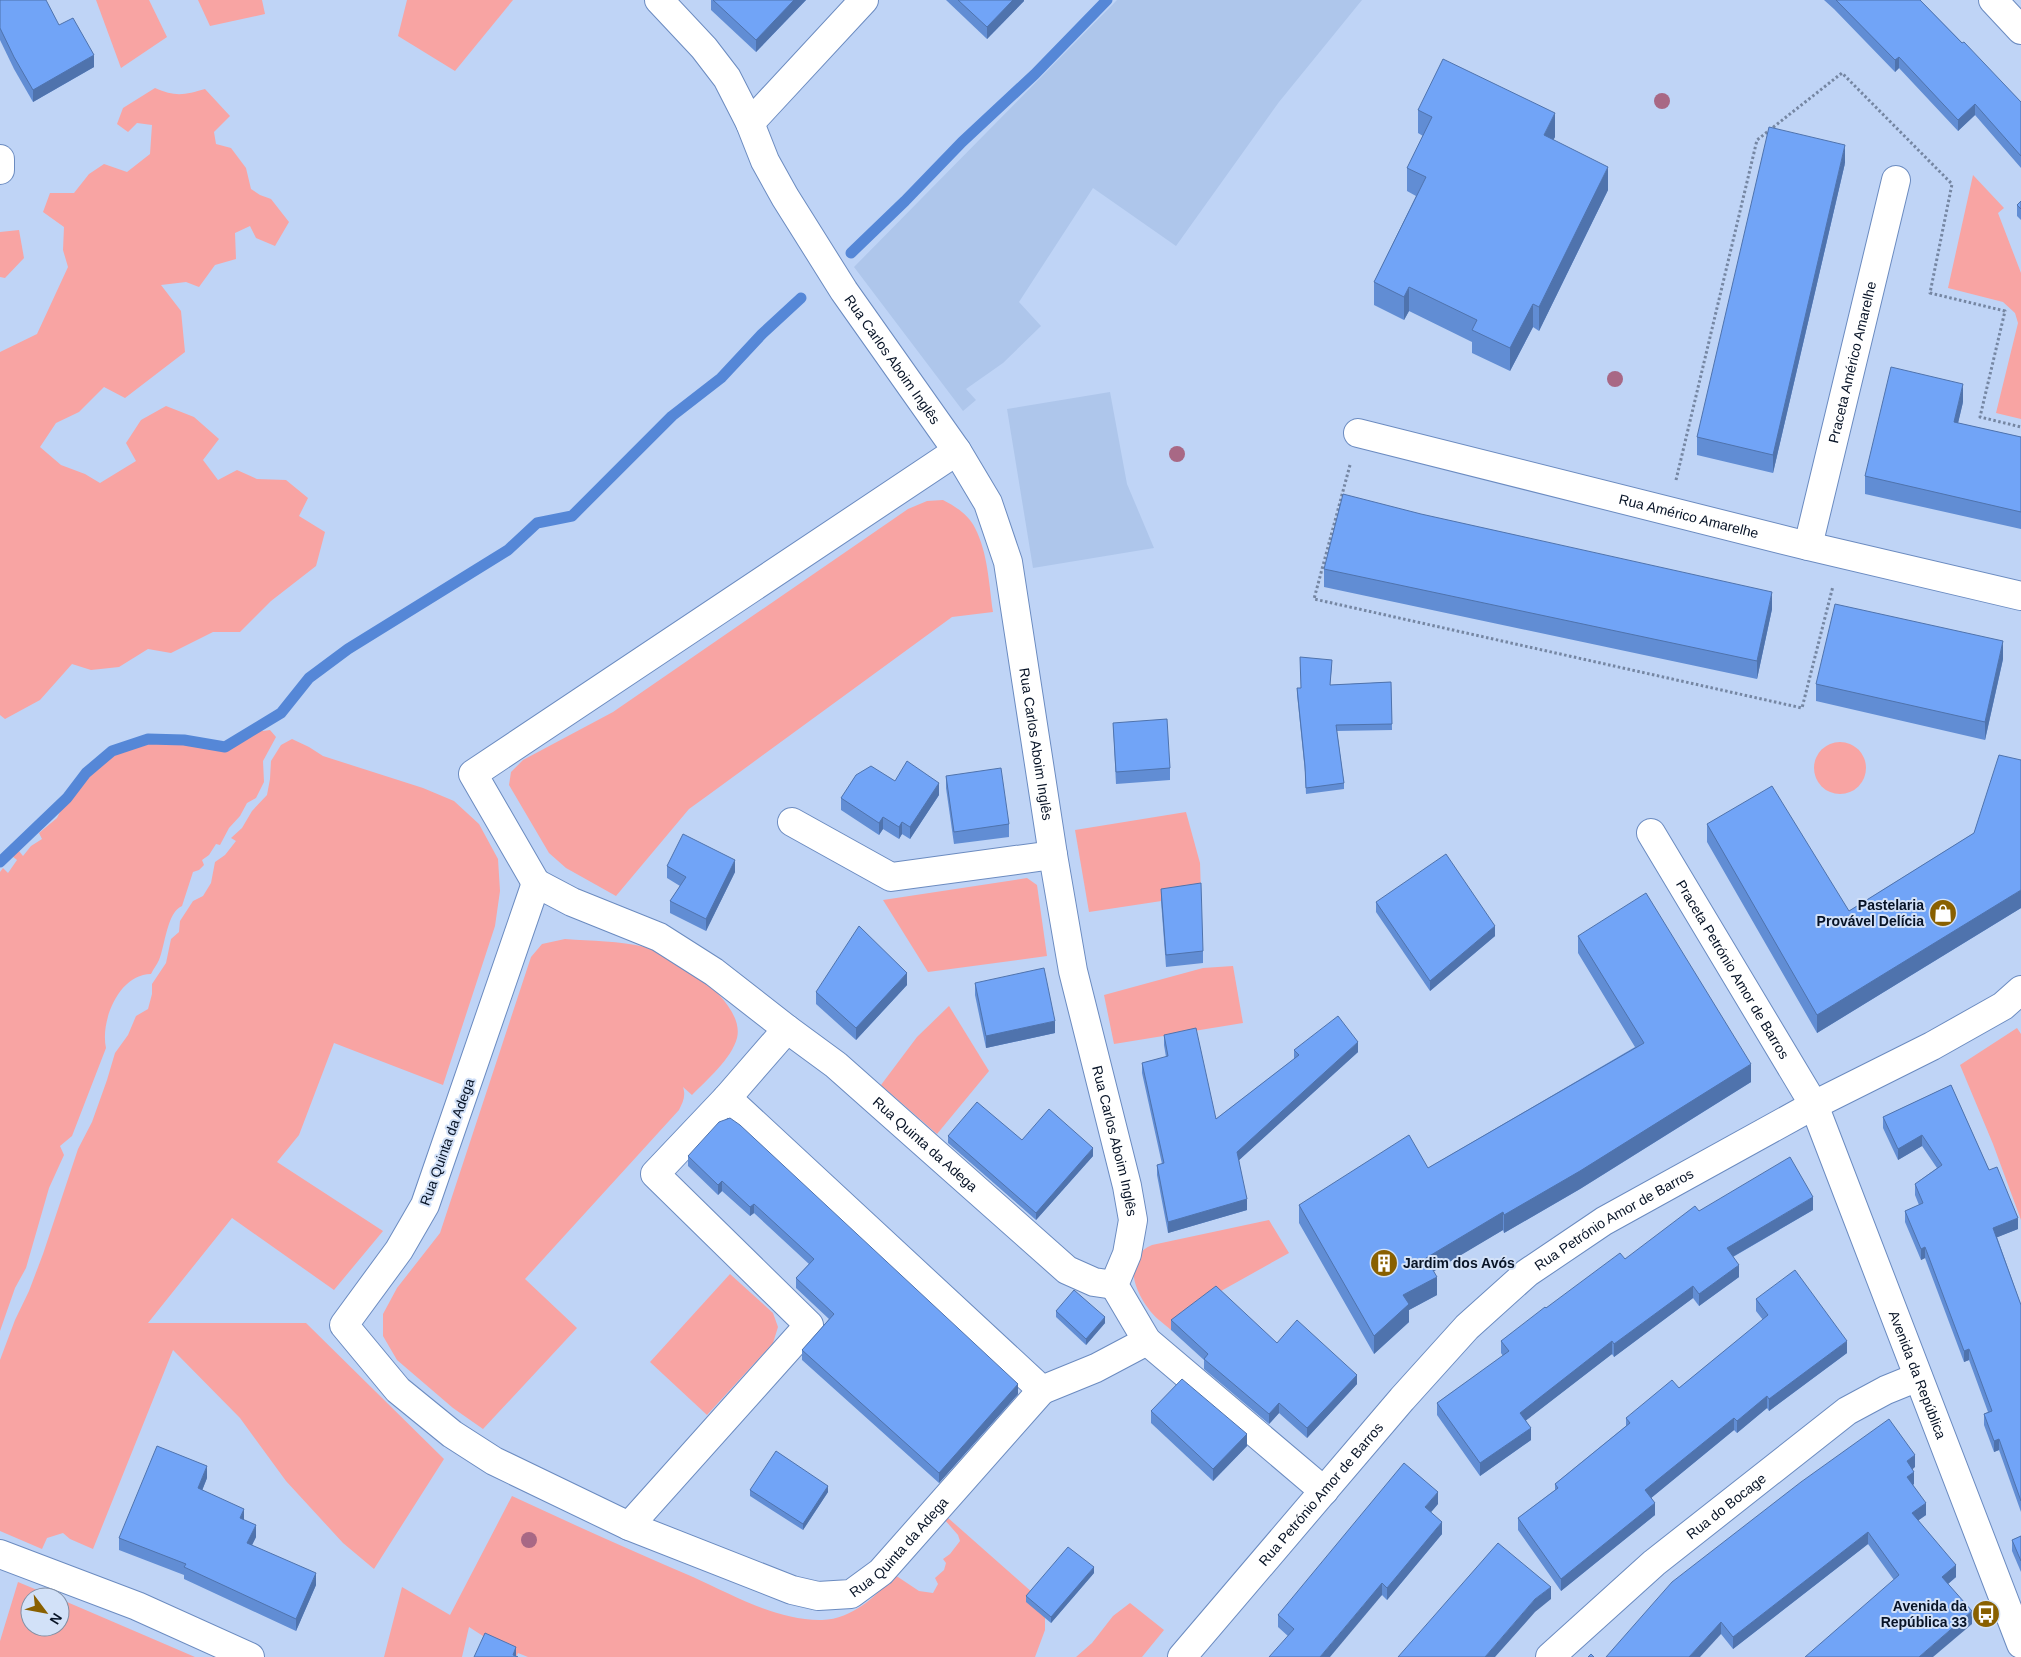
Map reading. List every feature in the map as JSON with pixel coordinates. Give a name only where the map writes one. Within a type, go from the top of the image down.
[{"type":"street","name":"Rua Carlos Aboim Inglês","points":[[659,0],[704,48],[726,78],[750,123],[765,161],[785,197],[844,291],[957,451],[988,503],[1008,562],[1053,855],[1073,971],[1127,1186],[1133,1220],[1126,1254],[1114,1285]]},
{"type":"street","points":[[750,123],[864,0]]},
{"type":"street","points":[[1993,0],[2021,30]]},
{"type":"street","points":[[0,159],[0,170]]},
{"type":"street","name":"Praceta Américo Amarelhe","points":[[1808,546],[1896,180]]},
{"type":"street","name":"Rua Américo Amarelhe","points":[[1358,433],[1808,546],[2021,596]]},
{"type":"street","points":[[536,883],[473,774],[957,451]]},
{"type":"street","points":[[792,822],[891,878],[1053,855]]},
{"type":"street","name":"Praceta Petrónio Amor de Barros","points":[[1651,833],[1814,1105]]},
{"type":"street","name":"Rua Quinta da Adega","points":[[1042,1390],[881,1572],[851,1594],[818,1596],[792,1590],[629,1526],[494,1461],[452,1434],[398,1390],[344,1325],[399,1250],[425,1204],[536,883],[572,902],[659,936],[714,972],[836,1065],[1067,1270],[1094,1282],[1114,1285]]},
{"type":"street","name":"Rua Petrónio Amor de Barros","points":[[1182,1657],[1402,1398],[1467,1327],[1527,1273],[1604,1221],[1814,1105],[1932,1046],[2003,1006],[2021,990]]},
{"type":"street","points":[[629,1526],[809,1325],[655,1174],[727,1098],[787,1028]]},
{"type":"street","points":[[727,1098],[1042,1390],[1096,1368],[1147,1341]]},
{"type":"street","name":"Avenida da República","points":[[1814,1105],[2021,1644]]},
{"type":"street","points":[[1114,1285],[1147,1341],[1324,1491]]},
{"type":"street","name":"Rua do Bocage","points":[[1550,1657],[1654,1563],[1742,1492],[1847,1412],[1886,1390],[1918,1377]]},
{"type":"street","points":[[0,1554],[137,1606],[250,1657]]},
{"type":"street","points":[[2010,1657],[2021,1649]]},
{"type":"path","points":[[1358,433],[1314,599],[1802,708],[1841,553]]},
{"type":"shaded area","points":[[96,0],[149,0],[167,37],[121,68]]},
{"type":"shaded area","points":[[198,0],[262,0],[265,14],[210,26]]},
{"type":"shaded area","points":[[407,0],[513,0],[455,71],[398,36]]},
{"type":"shaded area","points":[[1117,0],[1362,0],[1279,102],[1176,246],[1093,188],[1019,302],[1041,326],[1003,363],[966,389],[976,400],[963,411],[854,267]]},
{"type":"shaded area","points":[[155,88],[174,94],[192,93],[205,89],[230,116],[214,132],[216,144],[231,148],[246,168],[251,189],[271,199],[289,222],[275,246],[256,238],[250,226],[235,233],[236,259],[215,265],[199,287],[186,282],[161,285],[181,311],[185,352],[125,398],[104,387],[79,412],[56,423],[40,447],[61,465],[85,474],[100,483],[136,461],[126,443],[141,420],[166,406],[194,417],[219,439],[203,460],[218,480],[237,470],[257,479],[286,480],[308,498],[299,516],[325,532],[316,566],[271,601],[240,632],[213,632],[171,653],[148,649],[119,667],[91,670],[72,664],[40,700],[5,719],[0,715],[0,352],[37,334],[68,267],[63,250],[64,227],[43,212],[50,193],[74,193],[89,174],[104,164],[127,172],[150,154],[152,125],[137,123],[128,132],[117,124],[123,108]]},
{"type":"shaded area","points":[[1973,175],[2004,208],[1998,213],[2021,273],[2021,419],[1996,413],[2018,323],[2015,313],[2003,302],[1948,288]]},
{"type":"shaded area","points":[[19,230],[24,258],[5,278],[0,277],[0,232]]},
{"type":"shaded area","points":[[1110,392],[1127,484],[1154,548],[1033,568],[1007,409]]},
{"type":"shaded area","points":[[943,500],[965,515],[972,523],[979,538],[987,569],[993,612],[952,617],[689,809],[616,896],[566,868],[549,853],[509,785],[511,772],[523,760],[613,712],[908,509],[927,501]]},
{"type":"shaded area","points":[[258,728],[263,731],[270,730],[276,737],[263,761],[264,782],[256,798],[247,803],[240,816],[229,828],[220,845],[216,844],[209,855],[202,860],[204,865],[199,870],[193,872],[182,906],[173,915],[159,960],[151,974],[140,976],[130,982],[121,990],[114,1001],[106,1025],[106,1048],[72,1136],[60,1146],[64,1155],[49,1188],[26,1268],[15,1288],[0,1331],[0,872],[3,868],[8,873],[17,860],[12,854],[19,851],[23,856],[31,846],[42,839],[39,833],[57,818],[67,798],[86,773],[112,751],[148,739],[184,740],[225,747]]},
{"type":"shaded area","points":[[292,739],[323,756],[423,788],[454,801],[479,824],[498,859],[500,891],[495,926],[443,1085],[334,1043],[299,1135],[277,1162],[383,1231],[334,1290],[232,1218],[148,1323],[306,1323],[444,1459],[374,1569],[343,1543],[286,1481],[240,1418],[173,1350],[93,1549],[70,1539],[63,1533],[47,1538],[42,1549],[0,1531],[0,1360],[43,1254],[78,1149],[92,1122],[115,1053],[128,1035],[136,1016],[148,1009],[152,994],[152,984],[166,963],[171,939],[179,932],[180,921],[193,901],[203,896],[211,883],[215,862],[225,855],[236,841],[231,838],[242,828],[252,811],[267,795],[271,761],[281,745]]},
{"type":"shaded area","points":[[1840,742],[1850,744],[1858,750],[1864,758],[1866,768],[1864,778],[1858,786],[1850,792],[1840,794],[1830,792],[1822,786],[1816,778],[1814,768],[1816,758],[1822,750],[1830,744]]},
{"type":"shaded area","points":[[1186,812],[1200,863],[1201,895],[1089,912],[1075,830]]},
{"type":"shaded area","points":[[1027,878],[1037,885],[1047,956],[928,972],[883,900]]},
{"type":"shaded area","points":[[565,939],[635,945],[658,952],[673,960],[690,970],[720,995],[731,1010],[737,1024],[737,1038],[724,1061],[692,1095],[683,1087],[683,1102],[679,1110],[525,1279],[577,1328],[483,1429],[453,1408],[397,1360],[383,1336],[383,1314],[397,1288],[440,1233],[531,957],[542,944]]},
{"type":"shaded area","points":[[1233,966],[1243,1023],[1114,1044],[1104,995],[1203,968]]},
{"type":"shaded area","points":[[949,1006],[989,1071],[937,1134],[881,1085],[917,1037]]},
{"type":"shaded area","points":[[2017,1028],[2021,1034],[2021,1220],[1993,1144],[1960,1065]]},
{"type":"shaded area","points":[[1269,1220],[1289,1253],[1221,1291],[1171,1330],[1150,1311],[1138,1291],[1134,1274],[1134,1265],[1137,1257],[1143,1250],[1152,1245]]},
{"type":"shaded area","points":[[730,1274],[773,1313],[778,1327],[773,1343],[707,1415],[650,1362]]},
{"type":"shaded area","points":[[512,1496],[756,1606],[788,1616],[822,1620],[833,1619],[854,1611],[880,1591],[895,1575],[919,1591],[933,1593],[938,1584],[935,1578],[944,1570],[946,1563],[943,1559],[950,1554],[960,1541],[958,1535],[944,1519],[947,1517],[1033,1593],[1045,1618],[1045,1630],[1035,1657],[528,1657],[518,1653],[516,1657],[469,1627],[462,1657],[384,1657],[402,1587],[450,1615]]},
{"type":"shaded area","points":[[18,1582],[30,1587],[20,1587],[20,1637],[70,1637],[70,1603],[195,1657],[0,1657],[0,1641]]},
{"type":"shaded area","points":[[1130,1603],[1164,1630],[1142,1657],[1076,1657],[1092,1643],[1113,1616]]},
{"type":"building","points":[[0,0],[46,0],[59,25],[73,18],[94,55],[33,90],[0,28]]},
{"type":"building","points":[[713,0],[794,0],[756,40]]},
{"type":"building","points":[[958,0],[1013,0],[987,27]]},
{"type":"building","points":[[1836,0],[1920,0],[1962,43],[1964,42],[2021,102],[2021,156],[1975,104],[1958,120],[1899,57],[1895,60]]},
{"type":"building","points":[[1443,59],[1555,113],[1544,135],[1608,167],[1539,307],[1533,304],[1510,348],[1472,330],[1477,320],[1409,287],[1404,297],[1374,282],[1426,177],[1407,168],[1432,117],[1418,110]]},
{"type":"building","points":[[1769,127],[1845,145],[1773,455],[1697,437]]},
{"type":"building","points":[[2021,201],[2021,209],[2017,205]]},
{"type":"building","points":[[1891,367],[1963,384],[1954,422],[2021,437],[2021,512],[1865,476]]},
{"type":"building","points":[[1343,494],[1421,514],[1772,592],[1757,661],[1324,569]]},
{"type":"building","points":[[1835,604],[2003,641],[1985,722],[1816,684]]},
{"type":"building","points":[[1300,657],[1332,660],[1330,685],[1391,682],[1392,724],[1336,725],[1344,783],[1306,788],[1297,688],[1301,688]]},
{"type":"building","points":[[1167,719],[1170,768],[1116,772],[1113,723]]},
{"type":"building","points":[[1999,755],[2021,760],[2021,890],[1817,1015],[1707,824],[1772,786],[1849,911],[1974,833]]},
{"type":"building","points":[[907,761],[939,783],[910,827],[902,822],[899,827],[883,817],[879,823],[841,798],[856,775],[871,766],[895,781]]},
{"type":"building","points":[[1001,768],[1009,824],[954,832],[946,776]]},
{"type":"building","points":[[683,834],[735,860],[706,919],[670,901],[686,877],[667,866]]},
{"type":"building","points":[[1446,854],[1495,926],[1430,981],[1376,902]]},
{"type":"building","points":[[1201,883],[1203,951],[1166,955],[1161,889]]},
{"type":"building","points":[[1646,893],[1751,1064],[1580,1171],[1504,1215],[1503,1212],[1426,1258],[1437,1277],[1403,1295],[1409,1304],[1374,1336],[1299,1205],[1409,1135],[1428,1168],[1644,1043],[1578,936]]},
{"type":"building","points":[[859,926],[907,973],[856,1028],[816,992]]},
{"type":"building","points":[[1044,968],[1055,1021],[986,1036],[975,983]]},
{"type":"building","points":[[1338,1016],[1358,1042],[1237,1152],[1247,1199],[1168,1222],[1157,1165],[1164,1163],[1142,1063],[1168,1056],[1164,1035],[1196,1028],[1216,1119],[1299,1055],[1294,1050]]},
{"type":"building","points":[[1951,1085],[1989,1170],[1997,1167],[2018,1218],[1993,1228],[2021,1305],[2021,1501],[1999,1439],[1994,1441],[1984,1414],[1992,1411],[1969,1349],[1964,1351],[1925,1247],[1921,1249],[1905,1211],[1923,1203],[1915,1184],[1942,1165],[1922,1135],[1898,1149],[1883,1117]]},
{"type":"building","points":[[977,1102],[1022,1140],[1049,1109],[1093,1148],[1036,1213],[948,1136]]},
{"type":"building","points":[[730,1118],[740,1125],[1018,1384],[939,1473],[802,1350],[834,1314],[796,1278],[814,1259],[754,1204],[750,1207],[722,1181],[718,1185],[688,1156],[719,1122]]},
{"type":"building","points":[[1790,1157],[1813,1197],[1727,1248],[1739,1265],[1699,1294],[1693,1286],[1614,1344],[1612,1341],[1520,1413],[1531,1428],[1480,1463],[1437,1403],[1509,1351],[1501,1341],[1620,1253],[1625,1259],[1695,1206],[1699,1211]]},
{"type":"building","points":[[1795,1270],[1847,1341],[1769,1399],[1767,1396],[1737,1421],[1734,1418],[1645,1490],[1655,1503],[1561,1579],[1518,1518],[1558,1488],[1555,1484],[1630,1423],[1626,1418],[1672,1380],[1679,1388],[1768,1315],[1756,1299]]},
{"type":"building","points":[[1216,1286],[1277,1343],[1297,1320],[1357,1375],[1307,1428],[1279,1403],[1269,1414],[1204,1359],[1208,1354],[1171,1320]]},
{"type":"building","points":[[1074,1290],[1105,1317],[1086,1339],[1056,1311]]},
{"type":"building","points":[[1182,1379],[1247,1434],[1213,1469],[1151,1411]]},
{"type":"building","points":[[1889,1419],[1915,1455],[1907,1461],[1914,1472],[1907,1477],[1926,1503],[1912,1513],[1956,1565],[1942,1577],[1972,1611],[1919,1657],[1805,1657],[1899,1575],[1868,1532],[1733,1637],[1721,1622],[1689,1657],[1606,1657],[1672,1582],[1801,1482]]},
{"type":"building","points":[[157,1446],[207,1466],[198,1488],[244,1509],[240,1518],[256,1525],[247,1543],[316,1573],[296,1619],[184,1567],[186,1564],[119,1538]]},
{"type":"building","points":[[776,1451],[828,1486],[803,1524],[750,1490]]},
{"type":"building","points":[[1404,1463],[1438,1492],[1425,1507],[1442,1522],[1387,1588],[1382,1583],[1320,1657],[1269,1657],[1294,1629],[1278,1615]]},
{"type":"building","points":[[2021,1536],[2021,1561],[2012,1540]]},
{"type":"building","points":[[1498,1543],[1551,1587],[1535,1599],[1485,1657],[1398,1657]]},
{"type":"building","points":[[1068,1547],[1094,1567],[1051,1617],[1026,1596]]},
{"type":"building","points":[[485,1633],[516,1647],[513,1655],[518,1657],[474,1657]]},
{"type":"waterway","points":[[851,253],[962,142],[1035,74],[1107,0]]},
{"type":"waterway","points":[[0,862],[67,798],[86,773],[112,751],[148,739],[184,740],[225,747],[281,713],[309,678],[348,649],[508,550],[537,523],[572,516],[672,416],[721,378],[762,334],[801,298]]},
{"type":"place","name":"Pastelaria Provável Delícia","points":[[1943,913]]},
{"type":"place","name":"Jardim dos Avós","points":[[1384,1263]]},
{"type":"place","name":"Avenida da República 33","points":[[1986,1614]]}]
